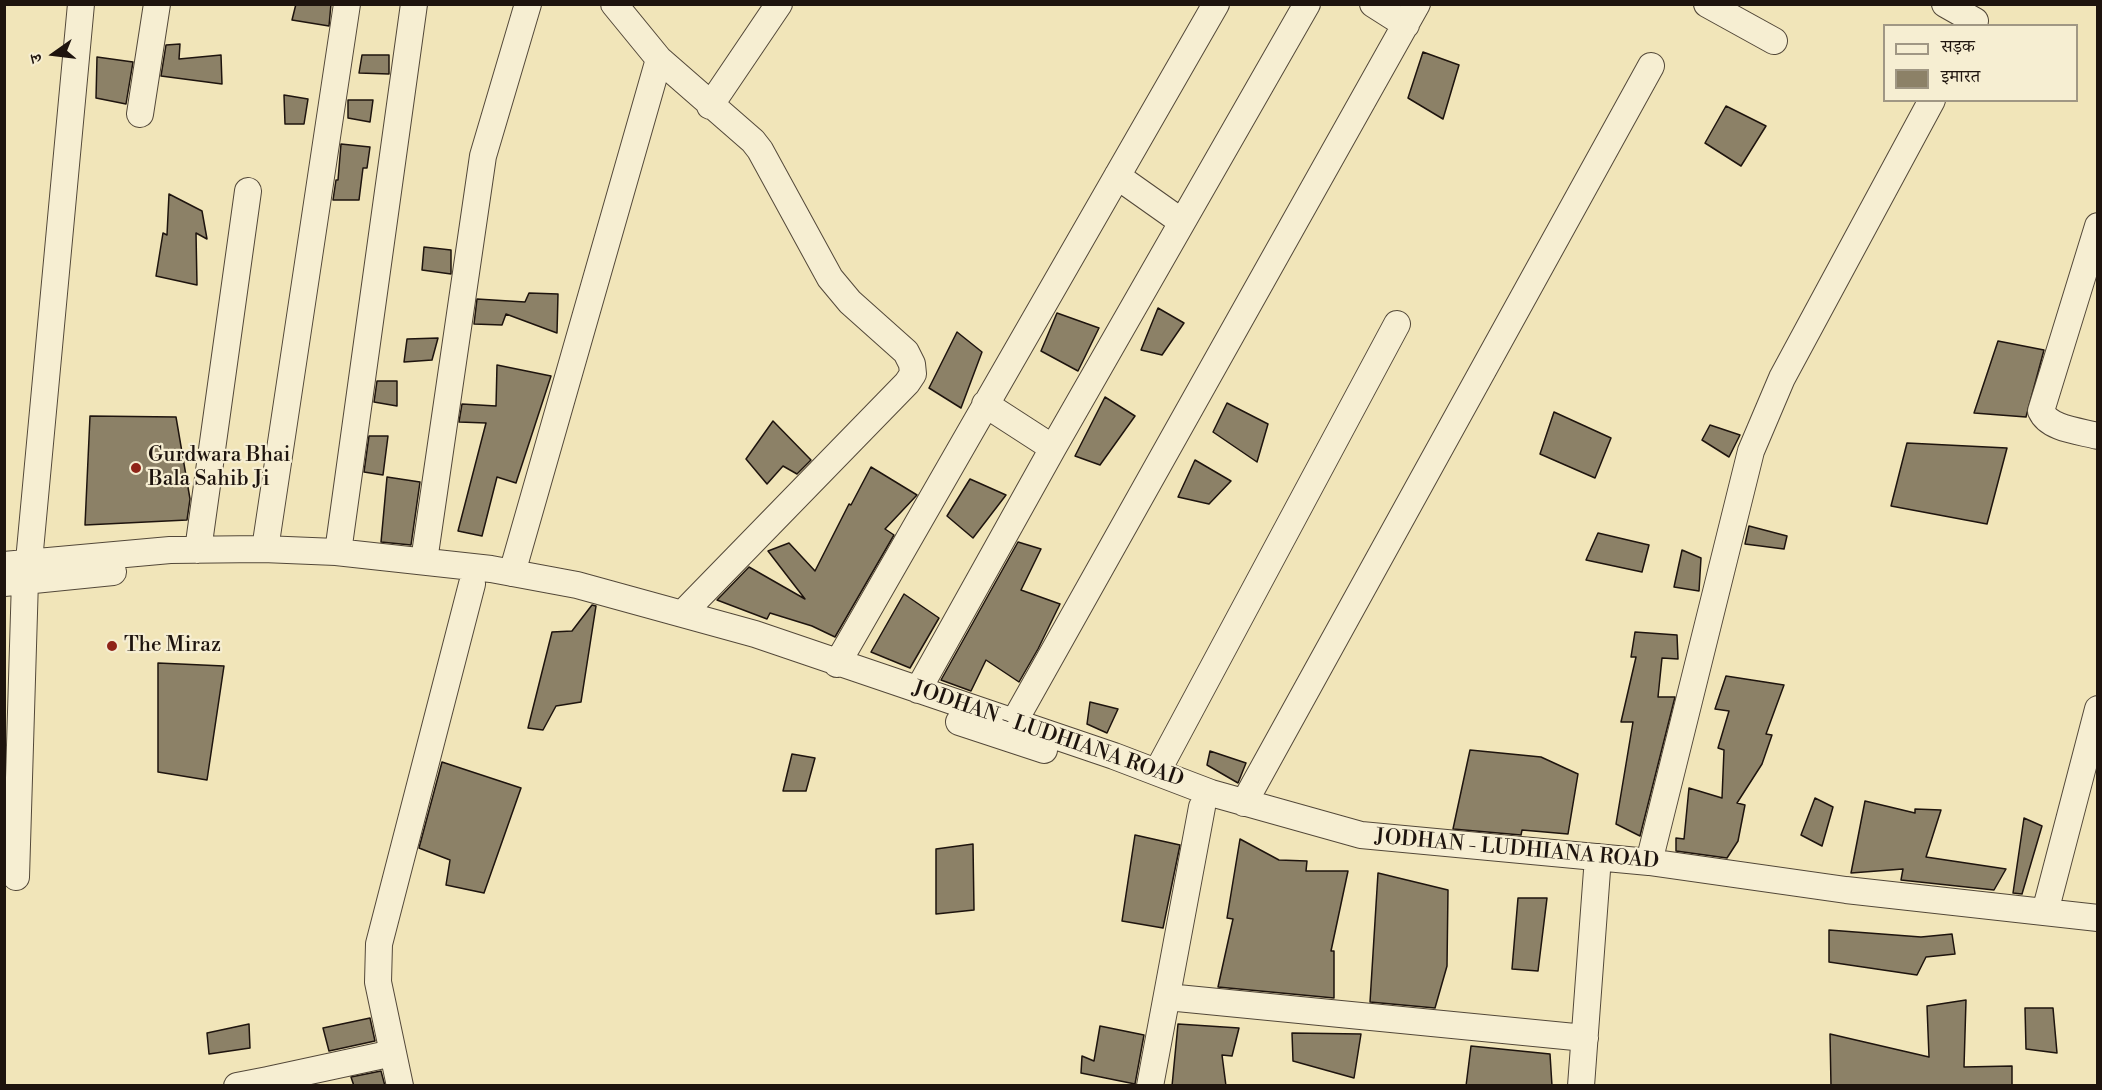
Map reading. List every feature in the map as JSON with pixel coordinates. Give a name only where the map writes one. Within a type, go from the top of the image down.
[{"type":"street","points":[[16,877],[16,572],[81,4]]},
{"type":"street","points":[[140,114],[158,4]]},
{"type":"street","points":[[265,549],[347,4]]},
{"type":"street","points":[[338,552],[414,4]]},
{"type":"street","points":[[424,561],[483,156],[528,4]]},
{"type":"street","points":[[614,4],[658,60],[760,150],[827,273],[850,302],[906,352],[912,364],[913,374],[683,613]]},
{"type":"street","points":[[711,106],[779,4]]},
{"type":"street","points":[[837,664],[1216,4]]},
{"type":"street","points":[[918,690],[1053,448],[1307,4]]},
{"type":"street","points":[[1014,722],[1411,15],[1373,4]]},
{"type":"street","points":[[1707,4],[1774,41]]},
{"type":"street","points":[[1945,4],[1977,17]]},
{"type":"street","points":[[512,573],[658,60]]},
{"type":"street","points":[[1244,803],[1651,66]]},
{"type":"street","points":[[1649,862],[1754,443],[1782,378],[1931,102]]},
{"type":"street","points":[[1117,177],[1182,222]]},
{"type":"street","points":[[198,550],[248,190]]},
{"type":"street","points":[[2097,226],[2041,411],[2045,420],[2052,424],[2097,436]]},
{"type":"street","points":[[1157,772],[1397,324]]},
{"type":"street","points":[[986,404],[1053,448]]},
{"type":"street","name":"JODHAN - LUDHIANA ROAD","points":[[16,572],[198,550],[265,549],[338,552],[512,573],[577,585],[755,634],[1244,803],[1361,835],[1597,865],[1844,906],[2097,935]]},
{"type":"street","name":"JODHAN - LUDHIANA ROAD","points":[[16,572],[263,566],[335,569],[472,584],[573,602],[749,650],[826,679],[1109,772],[1202,807],[1313,841],[1400,857],[1597,865],[1649,862],[1846,890],[2097,918]]},
{"type":"street","points":[[400,1086],[378,982],[379,944],[472,584]]},
{"type":"street","points":[[2045,912],[2097,709]]},
{"type":"street","points":[[1150,1086],[1202,807]]},
{"type":"street","points":[[1581,1086],[1597,865]]},
{"type":"street","points":[[1167,997],[1584,1038]]},
{"type":"street","points":[[237,1086],[269,1083],[393,1053]]},
{"type":"building","points":[[296,4],[331,4],[329,26],[292,20]]},
{"type":"building","points":[[180,44],[179,59],[221,55],[222,84],[161,76],[166,45]]},
{"type":"building","points":[[1423,52],[1459,65],[1443,119],[1408,98]]},
{"type":"building","points":[[362,55],[389,55],[389,74],[359,73]]},
{"type":"building","points":[[97,57],[133,62],[126,104],[96,98]]},
{"type":"building","points":[[284,95],[308,99],[304,124],[285,124]]},
{"type":"building","points":[[348,100],[373,100],[370,122],[348,118]]},
{"type":"building","points":[[1726,106],[1766,126],[1741,166],[1705,143]]},
{"type":"building","points":[[341,144],[370,147],[367,168],[363,168],[359,200],[333,200],[336,180],[338,180]]},
{"type":"building","points":[[169,194],[202,211],[207,239],[196,233],[197,285],[156,276],[163,233],[167,235]]},
{"type":"building","points":[[424,247],[451,250],[451,274],[422,270]]},
{"type":"building","points":[[529,293],[558,294],[557,333],[506,314],[502,325],[474,324],[477,299],[525,302]]},
{"type":"building","points":[[1158,308],[1184,323],[1162,355],[1141,350]]},
{"type":"building","points":[[1057,313],[1099,328],[1078,371],[1041,351]]},
{"type":"building","points":[[957,332],[982,352],[961,408],[929,388]]},
{"type":"building","points":[[438,338],[432,360],[404,362],[407,339]]},
{"type":"building","points":[[1998,341],[2044,350],[2026,417],[1974,413]]},
{"type":"building","points":[[497,365],[551,376],[516,483],[497,477],[482,536],[458,531],[486,423],[459,422],[462,404],[496,406]]},
{"type":"building","points":[[377,381],[397,381],[397,406],[374,402]]},
{"type":"building","points":[[1105,397],[1135,416],[1100,465],[1075,456]]},
{"type":"building","points":[[1227,403],[1268,424],[1257,462],[1213,432]]},
{"type":"building","points":[[1554,412],[1611,438],[1595,478],[1540,454]]},
{"type":"building","name":"Gurdwara Bhai Bala Sahib Ji","points":[[90,416],[176,417],[190,499],[187,520],[85,525]]},
{"type":"building","points":[[773,421],[811,460],[797,474],[783,466],[767,484],[746,459]]},
{"type":"building","points":[[1710,425],[1740,435],[1729,457],[1702,440]]},
{"type":"building","points":[[369,436],[388,436],[383,475],[364,472]]},
{"type":"building","points":[[1907,443],[2007,448],[1987,524],[1891,506]]},
{"type":"building","points":[[1195,460],[1231,481],[1209,504],[1178,497]]},
{"type":"building","points":[[871,467],[917,495],[885,529],[894,535],[835,637],[812,626],[770,613],[767,619],[717,600],[749,567],[805,599],[768,551],[789,543],[815,571],[849,504],[851,505]]},
{"type":"building","points":[[387,477],[420,482],[411,545],[381,542]]},
{"type":"building","points":[[970,479],[1006,495],[973,538],[947,516]]},
{"type":"building","points":[[1749,526],[1787,536],[1784,549],[1745,544]]},
{"type":"building","points":[[1598,533],[1649,545],[1642,572],[1586,560]]},
{"type":"building","points":[[1018,542],[1041,549],[1021,590],[1060,604],[1038,649],[1019,682],[986,660],[971,691],[941,680]]},
{"type":"building","points":[[1682,550],[1701,558],[1699,591],[1674,587]]},
{"type":"building","points":[[904,594],[939,618],[910,668],[871,652]]},
{"type":"building","points":[[592,605],[596,606],[581,702],[556,706],[543,730],[528,728],[552,632],[572,631]]},
{"type":"building","points":[[1635,632],[1677,635],[1678,659],[1662,658],[1658,697],[1675,697],[1640,836],[1616,824],[1633,722],[1621,722],[1636,657],[1631,657]]},
{"type":"building","points":[[158,663],[224,666],[207,780],[158,772]]},
{"type":"building","points":[[1726,676],[1784,685],[1766,734],[1772,735],[1762,764],[1737,803],[1745,805],[1738,841],[1727,858],[1676,851],[1676,838],[1684,839],[1689,788],[1722,798],[1724,750],[1718,748],[1729,711],[1715,709]]},
{"type":"building","points":[[1090,702],[1118,709],[1107,733],[1087,724]]},
{"type":"building","points":[[1470,750],[1541,757],[1578,774],[1568,834],[1522,830],[1521,835],[1453,829]]},
{"type":"building","points":[[1210,751],[1246,763],[1238,783],[1207,765]]},
{"type":"building","points":[[792,754],[815,758],[806,791],[783,791]]},
{"type":"building","points":[[442,762],[521,788],[484,893],[446,885],[450,860],[419,848]]},
{"type":"building","points":[[1815,798],[1833,807],[1822,846],[1801,835]]},
{"type":"building","points":[[1865,801],[1915,813],[1915,809],[1941,810],[1926,857],[2006,869],[1994,890],[1901,880],[1903,869],[1851,873]]},
{"type":"building","points":[[2024,818],[2042,826],[2022,894],[2013,893]]},
{"type":"building","points":[[1135,835],[1180,845],[1163,928],[1122,921]]},
{"type":"building","points":[[1240,839],[1279,860],[1307,861],[1306,871],[1348,871],[1331,951],[1334,951],[1334,998],[1218,987],[1233,919],[1227,918]]},
{"type":"building","points":[[973,844],[974,910],[936,914],[936,849]]},
{"type":"building","points":[[1378,873],[1448,890],[1447,966],[1435,1008],[1370,1002]]},
{"type":"building","points":[[1518,898],[1547,898],[1538,971],[1512,969]]},
{"type":"building","points":[[1829,930],[1921,937],[1952,934],[1955,954],[1926,957],[1917,975],[1829,962]]},
{"type":"building","points":[[1966,1000],[1964,1067],[2012,1066],[2012,1086],[1831,1086],[1830,1034],[1929,1057],[1927,1006]]},
{"type":"building","points":[[2025,1008],[2053,1008],[2057,1053],[2026,1049]]},
{"type":"building","points":[[370,1018],[375,1041],[329,1051],[323,1028]]},
{"type":"building","points":[[249,1024],[250,1048],[209,1054],[207,1033]]},
{"type":"building","points":[[1178,1024],[1239,1028],[1232,1056],[1222,1055],[1226,1086],[1172,1086]]},
{"type":"building","points":[[1100,1026],[1144,1035],[1135,1084],[1081,1073],[1082,1056],[1094,1061]]},
{"type":"building","points":[[1292,1033],[1361,1034],[1354,1078],[1293,1061]]},
{"type":"building","points":[[1471,1046],[1550,1054],[1552,1086],[1466,1086]]},
{"type":"building","points":[[381,1071],[385,1086],[354,1086],[351,1077]]},
{"type":"place","name":"Gurdwara Bhai Bala Sahib Ji","points":[[136,468]]},
{"type":"place","name":"The Miraz","points":[[112,646]]}]
